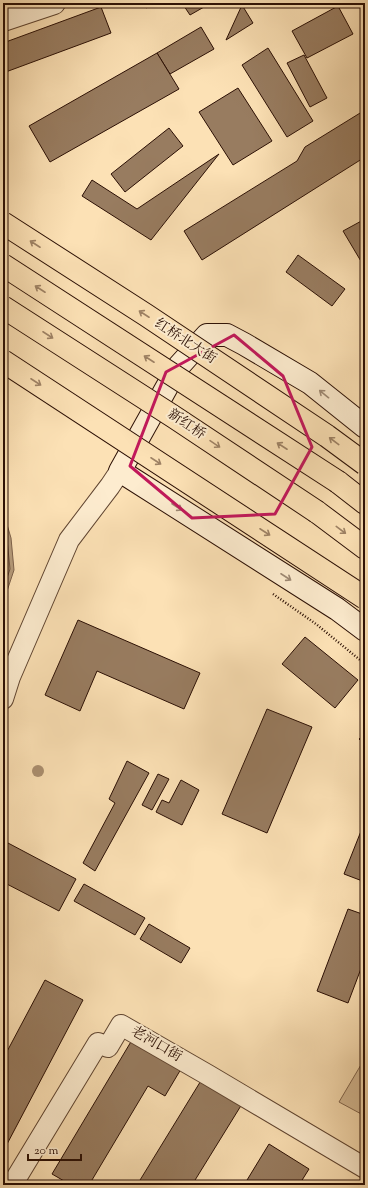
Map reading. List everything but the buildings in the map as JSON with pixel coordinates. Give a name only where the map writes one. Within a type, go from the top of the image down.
[{"type":"main road","points":[[3,20],[54,3]]},
{"type":"main road","name":"红桥北大街","points":[[3,223],[308,423],[365,464]]},
{"type":"main road","points":[[3,265],[338,482],[365,503]]},
{"type":"main road","name":"新红桥","points":[[3,307],[174,416],[317,512],[365,548]]},
{"type":"main road","points":[[365,427],[310,383],[244,344],[228,336],[207,335],[178,367],[120,471],[330,605],[365,630]]},
{"type":"main road","points":[[3,361],[365,598]]},
{"type":"street","points":[[3,699],[10,677],[69,540],[120,471]]},
{"type":"street","name":"老河口街","points":[[12,1185],[98,1044],[108,1047],[121,1025],[365,1168]]},
{"type":"highlighted area","points":[[234,335],[283,376],[312,447],[275,514],[192,518],[130,466],[166,372]]},
{"type":"shaded area","points":[[365,1058],[365,1116],[339,1102]]},
{"type":"water","points":[[3,511],[11,538],[14,570],[3,603]]}]
